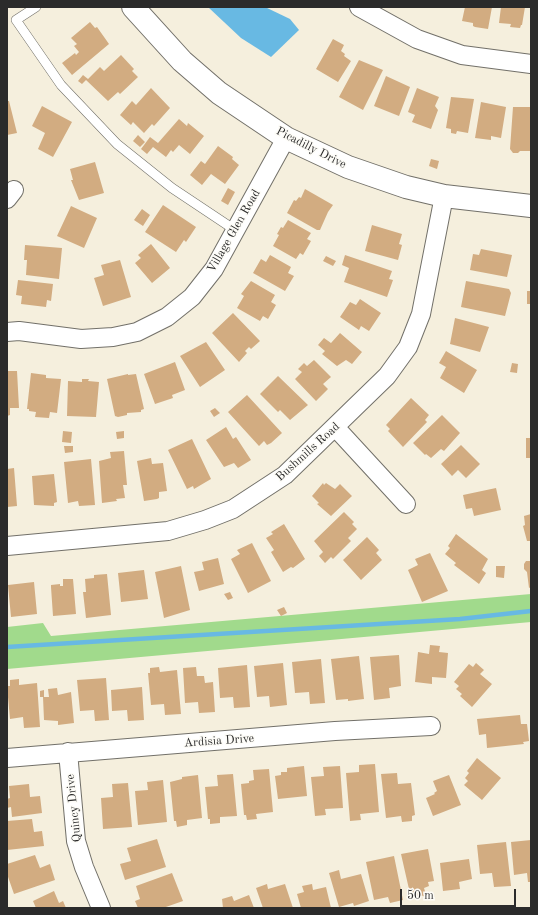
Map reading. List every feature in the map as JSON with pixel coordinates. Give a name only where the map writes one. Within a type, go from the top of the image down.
[{"type":"street","name":"Picadilly Drive","points":[[133,7],[182,61],[218,93],[286,138],[348,167],[406,186],[444,196],[531,206]]},
{"type":"street","points":[[360,7],[417,39],[462,55],[531,64]]},
{"type":"street","name":"Village Glen Road","points":[[7,332],[20,331],[81,339],[113,337],[137,332],[168,317],[192,297],[214,269],[286,138]]},
{"type":"street","name":"Bushmills Road","points":[[7,546],[168,531],[205,520],[233,509],[285,475],[336,428],[388,376],[408,347],[421,314],[444,196]]},
{"type":"street","points":[[336,428],[406,504]]},
{"type":"street","name":"Ardisia Drive","points":[[7,758],[68,752],[431,726]]},
{"type":"street","name":"Quincy Drive","points":[[68,752],[76,841],[84,867],[101,908]]},
{"type":"lane","points":[[36,7],[16,20],[61,85],[117,144],[172,188],[235,230]]},
{"type":"green space","points":[[531,594],[531,622],[7,669],[7,627],[43,623],[51,636]]},
{"type":"water","points":[[208,7],[265,7],[290,19],[299,30],[271,57],[241,38]]},
{"type":"building","points":[[465,7],[492,7],[488,29],[475,27],[473,26],[473,23],[462,21]]},
{"type":"building","points":[[501,7],[525,7],[522,25],[520,28],[510,27],[511,24],[499,23]]},
{"type":"building","points":[[90,22],[95,28],[97,27],[109,44],[72,75],[62,63],[75,53],[76,55],[79,52],[74,46],[77,44],[71,38]]},
{"type":"building","points":[[333,39],[344,45],[341,51],[345,54],[344,56],[351,61],[338,82],[316,69]]},
{"type":"building","points":[[121,55],[134,69],[132,71],[138,77],[120,94],[118,92],[108,101],[86,80],[82,84],[78,81],[83,75],[88,79],[100,67],[104,71]]},
{"type":"building","points":[[359,60],[383,70],[363,110],[339,97]]},
{"type":"building","points":[[386,76],[410,87],[399,116],[374,106]]},
{"type":"building","points":[[151,88],[170,108],[154,126],[152,124],[144,133],[133,122],[131,125],[120,115],[132,101],[136,105]]},
{"type":"building","points":[[417,88],[439,97],[435,106],[438,110],[431,129],[412,122],[415,115],[408,112]]},
{"type":"building","points":[[451,97],[474,99],[468,133],[457,131],[456,134],[451,133],[451,129],[446,128]]},
{"type":"building","points":[[7,101],[9,101],[17,133],[7,135]]},
{"type":"building","points":[[481,102],[506,107],[501,138],[491,136],[491,140],[475,138]]},
{"type":"building","points":[[42,106],[72,122],[53,157],[38,149],[45,133],[32,126]]},
{"type":"building","points":[[513,107],[531,107],[531,151],[520,151],[518,153],[513,153],[510,149]]},
{"type":"building","points":[[179,119],[187,126],[188,123],[204,136],[190,154],[179,145],[173,152],[171,150],[166,157],[153,147],[147,154],[141,149],[150,137],[158,143]]},
{"type":"building","points":[[138,135],[145,142],[140,147],[133,141]]},
{"type":"building","points":[[218,146],[233,157],[232,159],[239,165],[225,184],[211,174],[202,185],[190,175],[201,161],[205,164]]},
{"type":"building","points":[[431,159],[439,161],[437,169],[429,166]]},
{"type":"building","points":[[95,162],[104,193],[79,200],[71,180],[73,180],[70,169]]},
{"type":"building","points":[[228,188],[235,192],[228,205],[221,201]]},
{"type":"building","points":[[305,189],[333,205],[328,212],[320,230],[317,230],[287,213],[294,200],[296,201],[299,197],[301,198]]},
{"type":"building","points":[[163,205],[196,227],[186,242],[184,240],[176,252],[145,232]]},
{"type":"building","points":[[71,206],[97,218],[84,248],[57,236]]},
{"type":"building","points":[[142,209],[150,215],[143,226],[134,220]]},
{"type":"building","points":[[288,220],[311,233],[307,239],[311,241],[303,255],[300,253],[296,259],[273,246],[279,235],[277,234],[281,227],[283,228]]},
{"type":"building","points":[[372,225],[402,234],[399,244],[402,245],[398,260],[365,251]]},
{"type":"building","points":[[151,244],[170,268],[152,283],[135,263],[141,258],[138,255]]},
{"type":"building","points":[[25,245],[62,248],[59,279],[26,275],[27,260],[24,260]]},
{"type":"building","points":[[481,249],[512,255],[507,277],[470,270],[473,254],[479,255]]},
{"type":"building","points":[[270,255],[291,267],[288,273],[294,276],[285,291],[253,273],[261,259],[266,262]]},
{"type":"building","points":[[345,255],[392,271],[389,279],[393,280],[387,297],[344,282],[349,268],[342,265]]},
{"type":"building","points":[[326,256],[336,261],[333,266],[323,261]]},
{"type":"building","points":[[120,260],[131,297],[103,306],[94,278],[104,275],[101,265]]},
{"type":"building","points":[[18,280],[53,284],[51,301],[47,300],[46,307],[21,304],[22,296],[16,295]]},
{"type":"building","points":[[251,281],[275,295],[271,302],[276,305],[268,319],[263,316],[260,321],[237,308],[244,296],[241,294]]},
{"type":"building","points":[[466,281],[509,289],[511,293],[505,316],[461,307]]},
{"type":"building","points":[[527,291],[531,291],[531,304],[527,304]]},
{"type":"building","points":[[360,299],[381,313],[369,331],[361,326],[359,330],[340,317],[350,302],[356,305]]},
{"type":"building","points":[[233,313],[260,341],[251,349],[249,347],[245,351],[247,353],[239,362],[212,333]]},
{"type":"building","points":[[455,318],[489,327],[480,352],[450,344]]},
{"type":"building","points":[[340,333],[362,352],[352,364],[346,360],[337,366],[322,354],[325,351],[318,345],[324,338],[331,343]]},
{"type":"building","points":[[206,342],[225,370],[200,387],[180,356]]},
{"type":"building","points":[[446,351],[477,370],[464,393],[440,378],[446,367],[439,363]]},
{"type":"building","points":[[314,360],[331,377],[323,384],[328,389],[316,401],[295,379],[302,372],[298,369],[304,363],[307,366]]},
{"type":"building","points":[[175,362],[185,390],[172,395],[173,398],[155,404],[144,374]]},
{"type":"building","points":[[512,363],[518,364],[517,373],[510,372]]},
{"type":"building","points":[[7,371],[17,371],[19,408],[10,408],[10,415],[7,416]]},
{"type":"building","points":[[31,373],[46,375],[46,378],[61,379],[57,413],[50,412],[49,418],[35,417],[36,412],[29,411],[29,409],[27,409]]},
{"type":"building","points":[[128,374],[136,374],[144,409],[141,410],[141,412],[127,413],[127,415],[118,417],[115,416],[107,379]]},
{"type":"building","points":[[278,376],[308,405],[290,420],[280,410],[278,412],[260,394]]},
{"type":"building","points":[[82,379],[89,379],[88,381],[99,382],[96,417],[67,416],[68,381],[82,382]]},
{"type":"building","points":[[247,395],[282,433],[267,445],[264,441],[259,446],[228,412]]},
{"type":"building","points":[[411,398],[429,415],[425,420],[427,422],[403,447],[388,431],[390,429],[386,425]]},
{"type":"building","points":[[215,408],[220,413],[214,417],[210,411]]},
{"type":"building","points":[[442,415],[460,433],[444,451],[441,449],[431,458],[426,454],[425,455],[413,443]]},
{"type":"building","points":[[226,427],[233,439],[236,437],[251,460],[238,468],[234,463],[224,467],[206,440]]},
{"type":"building","points":[[63,431],[72,432],[71,443],[62,442]]},
{"type":"building","points":[[124,431],[124,438],[117,439],[116,432]]},
{"type":"building","points":[[526,438],[531,438],[531,458],[526,458]]},
{"type":"building","points":[[192,439],[211,479],[194,489],[193,486],[187,489],[168,450]]},
{"type":"building","points":[[461,445],[480,464],[466,478],[458,470],[452,476],[441,464]]},
{"type":"building","points":[[64,446],[73,446],[73,452],[65,453]]},
{"type":"building","points":[[124,451],[127,485],[123,485],[125,498],[116,499],[117,501],[102,503],[99,461],[111,458],[110,452]]},
{"type":"building","points":[[151,458],[152,464],[163,463],[167,491],[159,492],[159,498],[157,499],[144,501],[137,461]]},
{"type":"building","points":[[91,459],[95,505],[79,506],[78,501],[68,503],[64,462]]},
{"type":"building","points":[[14,468],[17,506],[7,507],[7,469]]},
{"type":"building","points":[[54,474],[57,502],[54,503],[54,506],[34,505],[32,476]]},
{"type":"building","points":[[323,483],[324,485],[326,483],[335,489],[340,484],[352,496],[331,516],[317,504],[319,503],[312,496]]},
{"type":"building","points":[[496,488],[501,510],[474,516],[472,508],[466,509],[463,495]]},
{"type":"building","points":[[344,512],[354,522],[352,524],[357,529],[348,538],[351,541],[333,559],[331,557],[325,563],[319,556],[323,552],[314,541]]},
{"type":"building","points":[[531,514],[531,541],[527,541],[523,526],[525,525],[524,516]]},
{"type":"building","points":[[284,524],[305,559],[293,568],[291,567],[283,572],[271,552],[274,550],[266,538],[273,534],[271,532]]},
{"type":"building","points":[[456,534],[488,559],[482,570],[486,573],[479,584],[454,565],[456,563],[445,554],[450,548],[448,546]]},
{"type":"building","points":[[367,537],[379,550],[376,553],[382,560],[361,580],[343,560]]},
{"type":"building","points":[[252,543],[271,581],[248,593],[231,559],[240,554],[237,550]]},
{"type":"building","points":[[430,553],[448,591],[422,602],[408,570],[418,565],[415,559]]},
{"type":"building","points":[[218,558],[224,584],[199,591],[194,572],[204,570],[202,562]]},
{"type":"building","points":[[526,561],[531,561],[531,587],[529,588],[527,572],[524,569],[524,564]]},
{"type":"building","points":[[181,566],[190,610],[164,618],[155,572]]},
{"type":"building","points":[[496,566],[505,566],[504,578],[496,577]]},
{"type":"building","points":[[144,570],[148,599],[121,602],[118,573]]},
{"type":"building","points":[[107,574],[111,615],[86,618],[83,592],[86,592],[85,579],[94,578],[94,575]]},
{"type":"building","points":[[63,579],[73,579],[76,614],[53,616],[51,585],[60,584],[60,586],[63,586]]},
{"type":"building","points":[[34,582],[37,614],[11,617],[8,585]]},
{"type":"building","points":[[230,592],[233,598],[228,600],[224,594]]},
{"type":"building","points":[[284,607],[287,613],[281,616],[277,610]]},
{"type":"building","points":[[430,645],[440,646],[439,652],[448,653],[446,678],[432,677],[432,684],[415,682],[418,652],[429,654]]},
{"type":"building","points":[[399,655],[401,686],[389,688],[390,698],[374,700],[370,657]]},
{"type":"building","points":[[359,656],[364,699],[348,701],[348,699],[336,700],[331,659]]},
{"type":"building","points":[[321,659],[325,703],[310,704],[309,692],[295,693],[292,662]]},
{"type":"building","points":[[283,663],[287,705],[270,707],[269,696],[257,697],[254,666]]},
{"type":"building","points":[[476,663],[484,670],[480,674],[492,684],[472,707],[460,696],[462,694],[456,689],[459,686],[454,682],[469,664],[473,667]]},
{"type":"building","points":[[247,665],[250,707],[234,708],[233,697],[220,698],[218,668]]},
{"type":"building","points":[[159,667],[160,672],[177,670],[181,714],[165,715],[164,704],[151,705],[148,673],[150,673],[150,668]]},
{"type":"building","points":[[196,667],[197,676],[204,676],[205,683],[213,682],[215,712],[199,713],[198,702],[185,703],[183,668]]},
{"type":"building","points":[[106,678],[109,720],[95,721],[94,710],[80,711],[77,680]]},
{"type":"building","points":[[19,679],[19,685],[37,683],[40,727],[24,728],[23,717],[10,719],[7,686],[10,686],[10,680]]},
{"type":"building","points":[[142,687],[144,720],[128,721],[127,710],[112,711],[111,690]]},
{"type":"building","points":[[57,688],[58,695],[71,692],[74,723],[58,725],[58,721],[44,720],[43,697],[40,697],[40,691],[44,690],[44,697],[49,697],[48,689]]},
{"type":"building","points":[[520,715],[521,724],[527,724],[529,741],[523,742],[524,744],[487,748],[486,734],[479,735],[477,719]]},
{"type":"building","points":[[477,758],[501,778],[482,800],[464,785],[468,781],[465,778],[469,773],[467,771]]},
{"type":"building","points":[[375,764],[379,812],[360,814],[361,820],[350,821],[346,773],[359,772],[359,765]]},
{"type":"building","points":[[304,766],[307,796],[278,799],[275,776],[281,775],[281,772],[287,772],[287,768]]},
{"type":"building","points":[[340,766],[343,808],[325,809],[326,815],[315,816],[311,777],[324,776],[323,767]]},
{"type":"building","points":[[269,769],[273,812],[256,814],[257,819],[247,820],[246,815],[244,815],[241,784],[249,783],[249,781],[254,780],[253,770]]},
{"type":"building","points":[[397,773],[398,784],[411,783],[415,815],[412,816],[412,821],[402,822],[401,816],[386,818],[381,774]]},
{"type":"building","points":[[233,774],[237,816],[220,817],[220,823],[210,824],[210,819],[208,819],[205,787],[218,786],[217,775]]},
{"type":"building","points":[[198,775],[202,818],[187,820],[187,825],[177,827],[176,821],[174,821],[170,782],[182,779],[182,777]]},
{"type":"building","points":[[449,775],[461,805],[433,816],[426,798],[435,794],[434,793],[437,791],[433,781]]},
{"type":"building","points":[[163,780],[167,822],[138,825],[135,791],[148,790],[147,782]]},
{"type":"building","points":[[128,783],[132,827],[103,829],[101,798],[113,797],[112,784]]},
{"type":"building","points":[[29,784],[30,797],[40,796],[42,813],[12,817],[11,807],[7,808],[7,799],[10,798],[9,786]]},
{"type":"building","points":[[32,819],[34,832],[42,831],[44,846],[7,850],[7,821]]},
{"type":"building","points":[[157,839],[166,867],[125,880],[120,864],[131,861],[127,848]]},
{"type":"building","points":[[531,840],[531,882],[528,882],[527,873],[514,875],[511,842]]},
{"type":"building","points":[[506,842],[511,886],[494,887],[492,873],[480,874],[477,845]]},
{"type":"building","points":[[428,849],[434,881],[428,882],[429,886],[424,888],[426,895],[411,898],[401,854]]},
{"type":"building","points":[[35,855],[40,868],[50,864],[55,880],[14,894],[7,874],[7,864]]},
{"type":"building","points":[[394,856],[403,900],[390,903],[388,897],[374,900],[366,862]]},
{"type":"building","points":[[469,859],[472,879],[459,882],[460,889],[443,891],[440,863]]},
{"type":"building","points":[[339,870],[341,879],[361,874],[369,901],[354,906],[353,903],[339,907],[329,873]]},
{"type":"building","points":[[172,873],[183,901],[163,908],[138,908],[135,901],[140,899],[136,886]]},
{"type":"building","points":[[267,884],[268,889],[285,884],[293,908],[263,908],[256,888]]},
{"type":"building","points":[[312,884],[313,890],[326,887],[331,908],[301,908],[297,894],[304,892],[302,886]]},
{"type":"building","points":[[54,891],[59,903],[63,901],[66,908],[36,908],[33,901]]},
{"type":"building","points":[[249,895],[254,908],[223,908],[222,899],[232,896],[234,901]]},
{"type":"waterway","points":[[7,647],[460,619],[531,611]]}]
